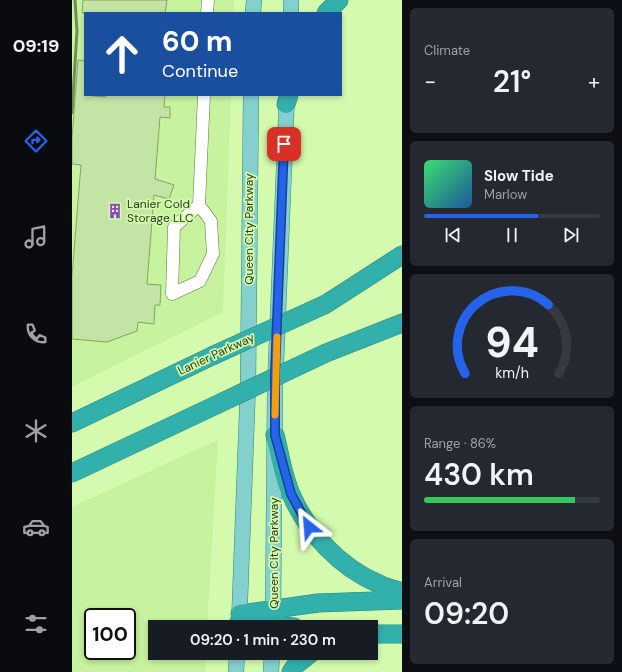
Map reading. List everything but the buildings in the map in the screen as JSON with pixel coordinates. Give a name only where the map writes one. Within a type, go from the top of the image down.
[{"type":"highway","points":[[327,12],[339,0]]},
{"type":"highway","points":[[326,304],[402,255]]},
{"type":"highway","name":"Lanier Parkway","points":[[72,423],[212,356],[326,304],[402,262]]},
{"type":"highway","points":[[72,473],[326,353],[402,324]]},
{"type":"highway","points":[[275,435],[291,494],[309,527],[326,548],[352,569],[379,585],[402,592]]},
{"type":"highway","points":[[273,620],[318,603],[402,600]]},
{"type":"highway","points":[[378,634],[402,634]]},
{"type":"highway","points":[[291,672],[296,665],[303,660]]},
{"type":"main road","points":[[253,12],[254,0]]},
{"type":"main road","points":[[290,12],[291,0]]},
{"type":"main road","name":"Queen City Parkway","points":[[239,620],[248,385],[251,96]]},
{"type":"main road","name":"Queen City Parkway","points":[[273,620],[275,388],[287,98]]},
{"type":"main road","points":[[236,672],[237,660]]},
{"type":"main road","points":[[271,672],[272,660]]},
{"type":"lane","points":[[207,12],[208,0]]},
{"type":"lane","points":[[199,205],[174,227],[172,294],[200,281],[213,254],[211,221],[199,205],[204,96]]},
{"type":"shaded area","points":[[72,0],[234,0],[233,12],[84,12],[84,96],[231,96],[223,312],[72,387]]},
{"type":"shaded area","points":[[218,440],[207,620],[148,620],[148,660],[206,660],[205,672],[72,672],[72,507]]},
{"type":"railway","points":[[72,113],[77,31],[75,0]]},
{"type":"slow traffic","points":[[275,415],[277,337]]},
{"type":"place","name":"Lanier Cold Storage LLC","points":[[115,211]]},
{"type":"route","points":[[284,144],[275,372],[275,435],[284,473],[291,494],[309,527]]}]
